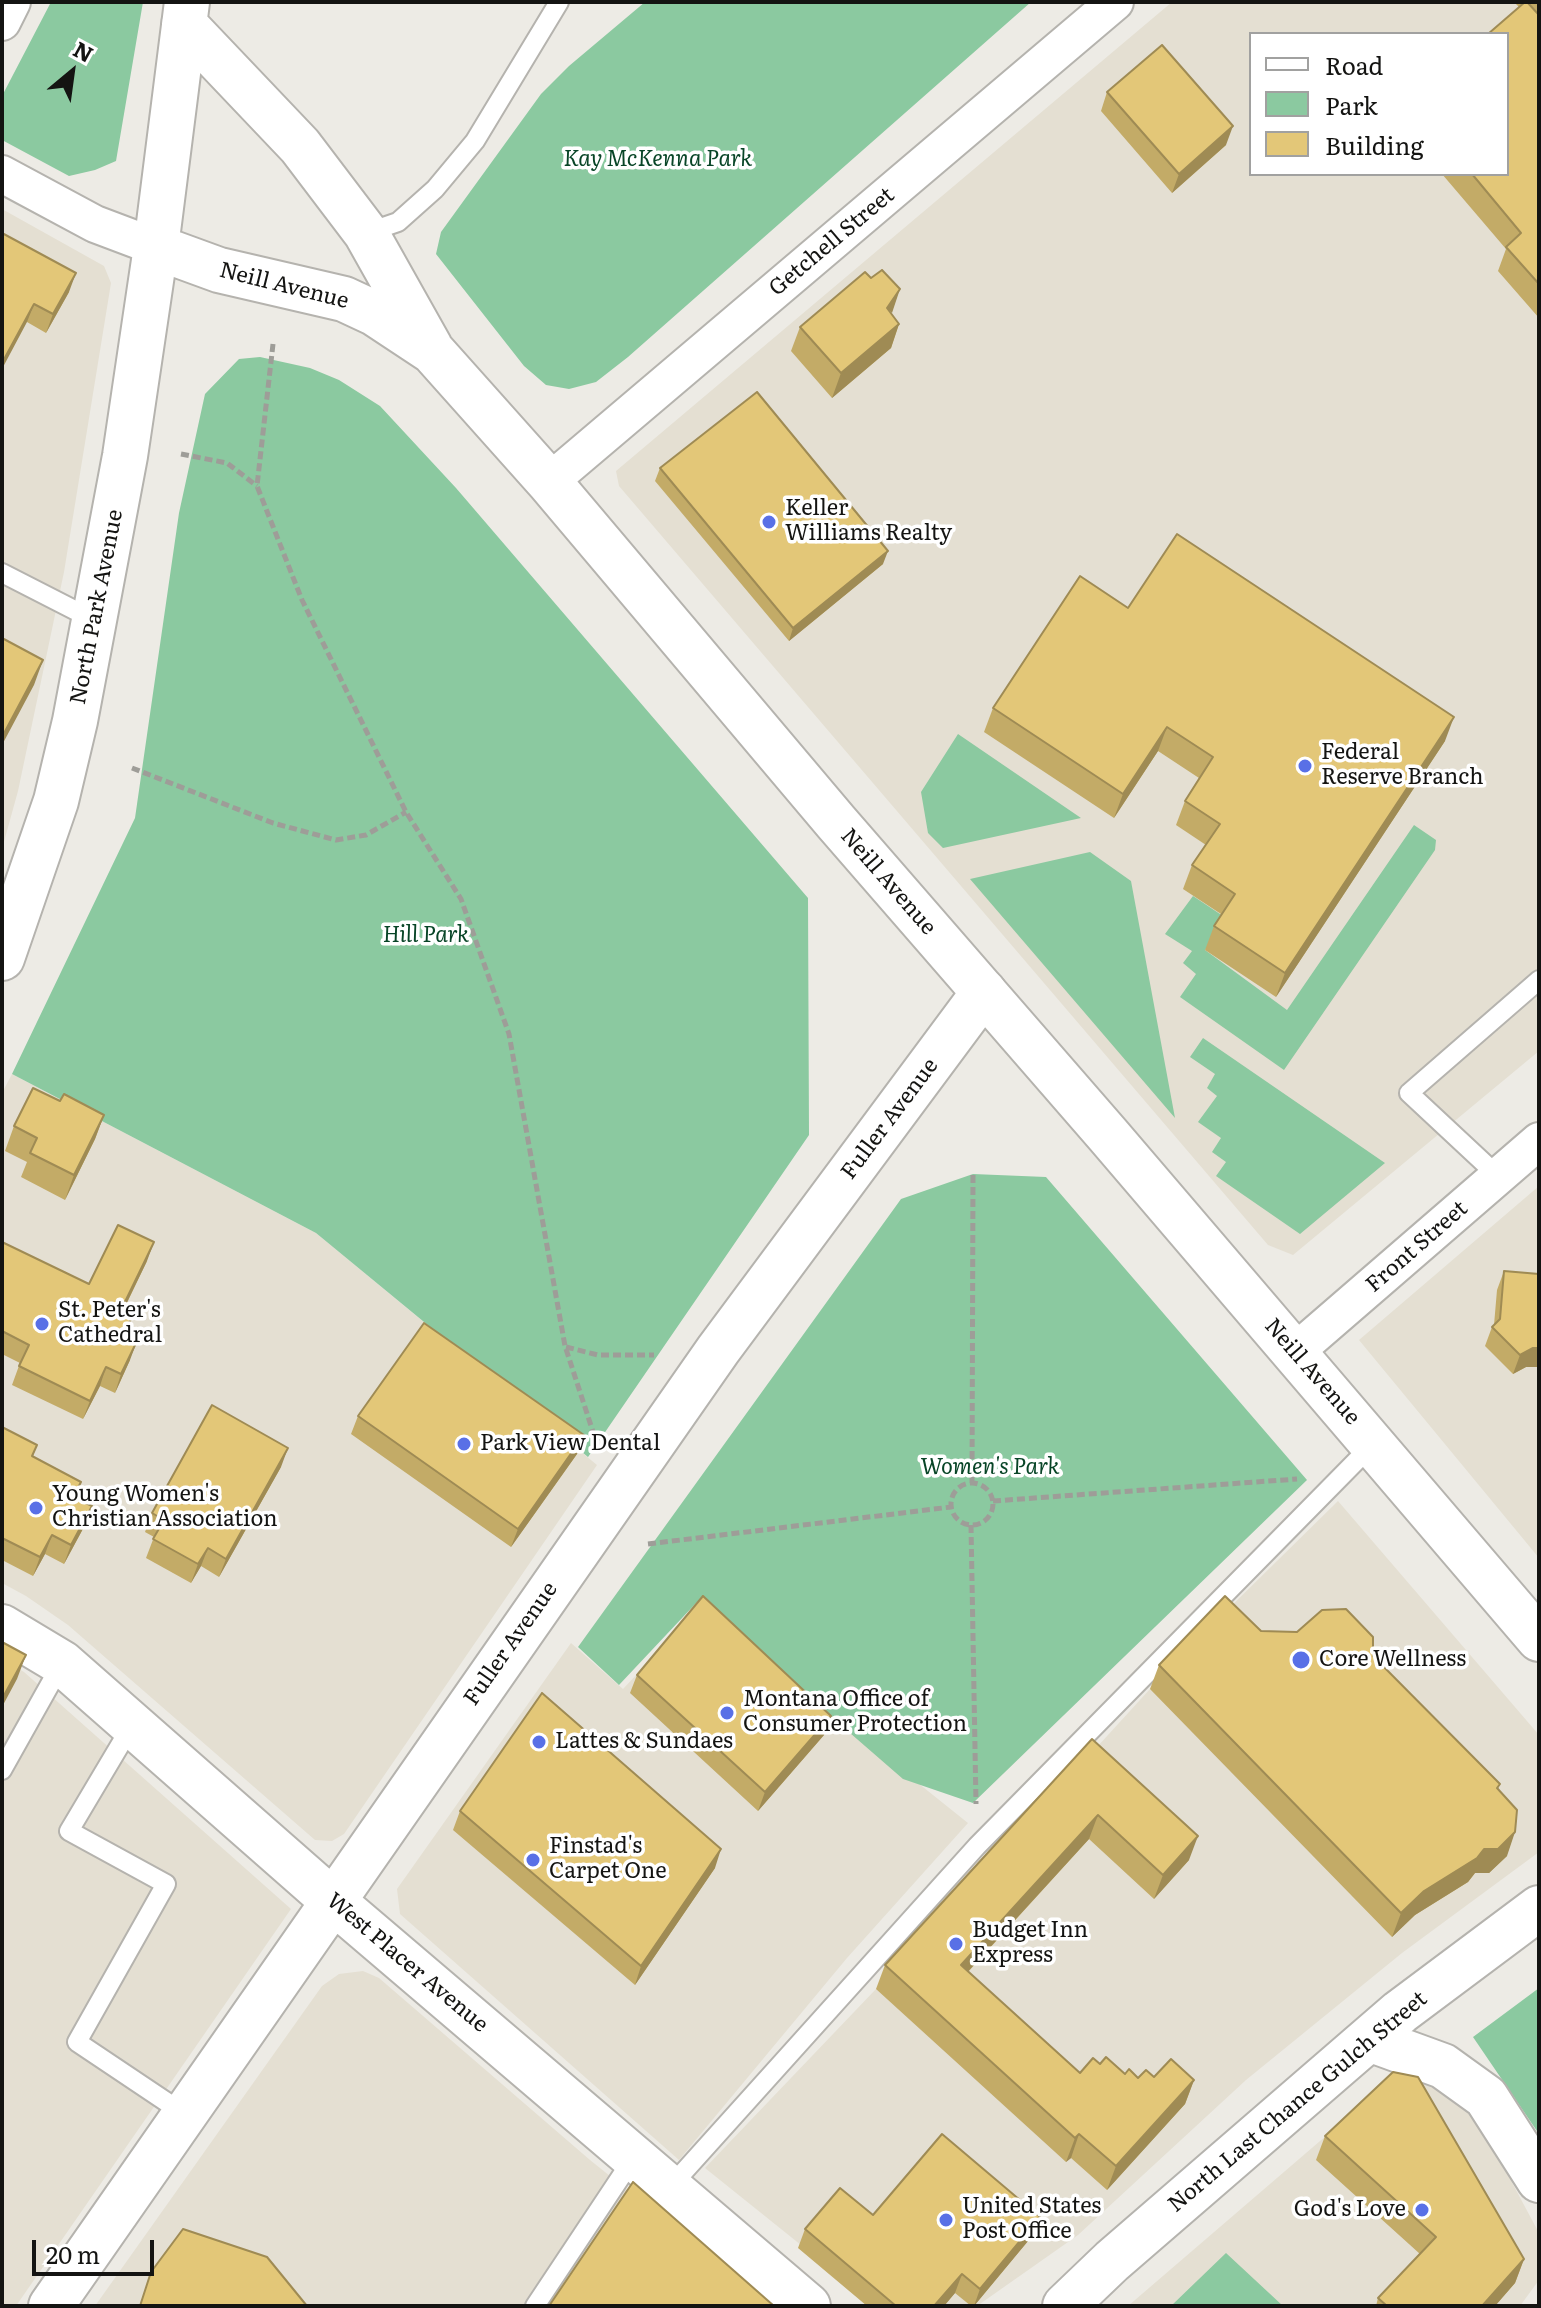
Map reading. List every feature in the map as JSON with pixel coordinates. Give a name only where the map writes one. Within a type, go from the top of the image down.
[{"type":"street","points":[[2,22],[12,2]]},
{"type":"street","name":"Getchell Street","points":[[549,482],[1115,2]]},
{"type":"street","points":[[185,13],[300,146],[366,233],[433,352]]},
{"type":"street","name":"North Park Avenue","points":[[2,958],[56,801],[75,721],[125,456],[156,247],[185,13]]},
{"type":"street","points":[[2,174],[95,224],[156,247]]},
{"type":"street","name":"Neill Avenue","points":[[156,247],[219,270],[344,299],[374,313],[433,352],[549,482],[836,822],[1539,1639]]},
{"type":"street","name":"Fuller Avenue","points":[[51,2306],[700,1376],[984,992]]},
{"type":"street","name":"Front Street","points":[[1295,1352],[1539,1141]]},
{"type":"street","name":"West Placer Avenue","points":[[2,1627],[62,1663],[334,1902],[808,2306]]},
{"type":"street","name":"North Last Chance Gulch Street","points":[[1065,2306],[1112,2261],[1400,2012],[1539,1908]]},
{"type":"street","points":[[1369,2039],[1443,2066],[1486,2097],[1539,2180]]},
{"type":"lane","points":[[366,233],[398,222],[435,189],[475,141],[559,2]]},
{"type":"lane","points":[[2,573],[94,620]]},
{"type":"lane","points":[[1498,1176],[1409,1093],[1539,980]]},
{"type":"lane","points":[[670,2187],[977,1846],[1373,1444]]},
{"type":"lane","points":[[2,1770],[62,1663]]},
{"type":"lane","points":[[132,1725],[69,1831],[166,1884],[77,2042],[186,2115]]},
{"type":"lane","points":[[535,2306],[634,2157]]},
{"type":"path","points":[[273,344],[257,486],[302,600],[406,812],[461,899],[509,1034],[565,1346],[596,1441]]},
{"type":"path","points":[[181,454],[227,463],[257,486]]},
{"type":"path","points":[[132,768],[219,804],[336,840],[366,835],[406,812]]},
{"type":"path","points":[[972,1483],[973,1174]]},
{"type":"path","points":[[565,1346],[598,1355],[654,1355]]},
{"type":"path","points":[[993,1501],[1302,1478]]},
{"type":"path","points":[[972,1483],[985,1488],[993,1501],[986,1520],[971,1525],[957,1519],[951,1507],[956,1490],[972,1483]]},
{"type":"path","points":[[648,1544],[951,1507]]},
{"type":"path","points":[[971,1525],[977,1846]]},
{"type":"shaded area","points":[[1172,2],[1539,2],[1539,1051],[1293,1255],[1268,1245],[619,486],[616,471]]},
{"type":"shaded area","points":[[2,209],[104,266],[111,283],[64,572],[18,791],[2,849]]},
{"type":"shaded area","points":[[12,1074],[316,1233],[597,1465],[344,1834],[332,1841],[315,1840],[68,1625],[2,1583],[2,1093]]},
{"type":"shaded area","points":[[1539,1186],[1539,1558],[1359,1340]]},
{"type":"shaded area","points":[[1338,1501],[1539,1735],[1539,1852],[1402,1953],[1246,2080],[1078,2235],[977,2306],[877,2306],[705,2168],[876,1989],[1150,1689]]},
{"type":"shaded area","points":[[699,1608],[968,1823],[847,1958],[679,2160],[400,1914],[397,1889],[571,1643],[623,1689]]},
{"type":"shaded area","points":[[2,1659],[24,1672],[291,1909],[16,2306],[2,2306]]},
{"type":"shaded area","points":[[363,1971],[379,1978],[590,2160],[772,2306],[95,2306],[322,1986],[339,1974]]},
{"type":"shaded area","points":[[1398,2074],[1429,2074],[1479,2121],[1539,2233],[1539,2280],[1520,2306],[1128,2306]]},
{"type":"green space","points":[[51,2],[143,2],[116,161],[69,176],[2,140],[2,96]]},
{"type":"green space","name":"Kay McKenna Park","points":[[645,2],[1031,2],[628,357],[596,382],[569,389],[546,385],[524,366],[436,254],[441,232],[541,94],[569,66]]},
{"type":"green space","name":"Hill Park","points":[[260,357],[310,368],[339,380],[380,406],[456,488],[808,898],[809,1135],[588,1457],[316,1233],[12,1074],[135,818],[179,513],[205,394],[239,359]]},
{"type":"green space","points":[[958,734],[1081,818],[943,848],[928,833],[921,792]]},
{"type":"green space","points":[[1414,825],[1436,840],[1435,850],[1284,1070],[1180,997],[1196,974],[1183,963],[1192,951],[1165,934],[1193,896],[1226,918],[1205,950],[1287,1010]]},
{"type":"green space","points":[[1090,852],[1131,881],[1175,1118],[970,879]]},
{"type":"green space","points":[[1203,1038],[1385,1163],[1300,1234],[1216,1176],[1226,1162],[1212,1152],[1221,1138],[1198,1122],[1217,1096],[1207,1088],[1215,1074],[1190,1057]]},
{"type":"green space","name":"Women's Park","points":[[973,1174],[1046,1177],[1307,1480],[973,1803],[903,1779],[698,1601],[619,1685],[578,1647],[901,1199]]},
{"type":"green space","points":[[1539,1988],[1539,2134],[1473,2037]]},
{"type":"green space","points":[[1226,2253],[1283,2306],[1171,2306]]},
{"type":"building","points":[[1525,2],[1539,15],[1539,284],[1506,247],[1521,233],[1474,176],[1509,176],[1509,32],[1490,32]]},
{"type":"building","points":[[1162,45],[1233,126],[1179,174],[1107,92]]},
{"type":"building","points":[[2,233],[76,273],[53,314],[34,304],[2,363]]},
{"type":"building","points":[[882,270],[900,289],[887,308],[899,324],[841,373],[800,327],[865,272],[871,278]]},
{"type":"building","name":"Keller Williams Realty","points":[[757,392],[888,551],[793,628],[660,468]]},
{"type":"building","name":"Federal Reserve Branch","points":[[1177,534],[1454,717],[1285,973],[1214,926],[1235,894],[1192,865],[1220,824],[1185,801],[1213,757],[1167,727],[1123,794],[993,708],[1080,576],[1128,608]]},
{"type":"building","points":[[2,638],[43,660],[2,737]]},
{"type":"building","points":[[33,1088],[60,1101],[64,1094],[104,1115],[74,1175],[30,1153],[37,1138],[14,1126]]},
{"type":"building","points":[[118,1225],[154,1242],[122,1308],[127,1310],[131,1319],[123,1334],[137,1341],[121,1374],[106,1367],[90,1401],[19,1366],[29,1345],[2,1331],[2,1242],[89,1284]]},
{"type":"building","points":[[1504,1271],[1539,1274],[1539,1348],[1520,1355],[1492,1327],[1500,1319]]},
{"type":"building","name":"Park View Dental","points":[[424,1323],[584,1435],[518,1529],[358,1416]]},
{"type":"building","points":[[212,1405],[288,1448],[226,1559],[208,1548],[198,1564],[153,1539],[164,1520],[152,1513]]},
{"type":"building","name":"Young Women's Christian Association","points":[[2,1427],[37,1445],[32,1456],[81,1482],[73,1497],[92,1506],[71,1545],[52,1535],[40,1557],[2,1538]]},
{"type":"building","points":[[703,1596],[831,1716],[765,1792],[637,1675]]},
{"type":"building","points":[[1225,1596],[1261,1631],[1297,1632],[1322,1610],[1346,1609],[1373,1637],[1373,1656],[1500,1784],[1497,1788],[1517,1810],[1515,1832],[1498,1849],[1484,1849],[1477,1858],[1424,1891],[1401,1913],[1159,1665]]},
{"type":"building","points":[[2,1642],[26,1655],[2,1699]]},
{"type":"building","points":[[542,1693],[721,1849],[641,1966],[460,1811]]},
{"type":"building","name":"Budget Inn Express","points":[[1092,1739],[1198,1836],[1163,1875],[1098,1815],[961,1965],[1080,2073],[1093,2058],[1100,2064],[1106,2057],[1125,2074],[1129,2069],[1138,2078],[1146,2070],[1154,2077],[1171,2059],[1194,2080],[1116,2166],[1079,2134],[1075,2138],[885,1965]]},
{"type":"building","name":"God's Love","points":[[1393,2072],[1418,2077],[1524,2259],[1482,2306],[1387,2306],[1378,2298],[1436,2237],[1325,2136]]},
{"type":"building","name":"United States Post Office","points":[[942,2134],[1040,2217],[980,2289],[962,2274],[934,2306],[896,2306],[805,2229],[840,2188],[873,2215]]},
{"type":"building","points":[[633,2182],[774,2306],[549,2306]]},
{"type":"building","points":[[183,2229],[267,2257],[307,2306],[140,2306],[151,2272]]},
{"type":"place","name":"Keller Williams Realty","points":[[769,522]]},
{"type":"place","name":"Federal Reserve Branch","points":[[1305,766]]},
{"type":"place","name":"St. Peter's Cathedral","points":[[42,1324]]},
{"type":"place","name":"Park View Dental","points":[[464,1444]]},
{"type":"place","name":"Young Women's Christian Association","points":[[36,1508]]},
{"type":"place","name":"Core Wellness","points":[[1301,1660]]},
{"type":"place","name":"Montana Office of Consumer Protection","points":[[727,1713]]},
{"type":"place","name":"Lattes & Sundaes","points":[[539,1742]]},
{"type":"place","name":"Finstad's Carpet One","points":[[533,1860]]},
{"type":"place","name":"Budget Inn Express","points":[[956,1944]]},
{"type":"place","name":"God's Love","points":[[1422,2210]]},
{"type":"place","name":"United States Post Office","points":[[946,2220]]}]
